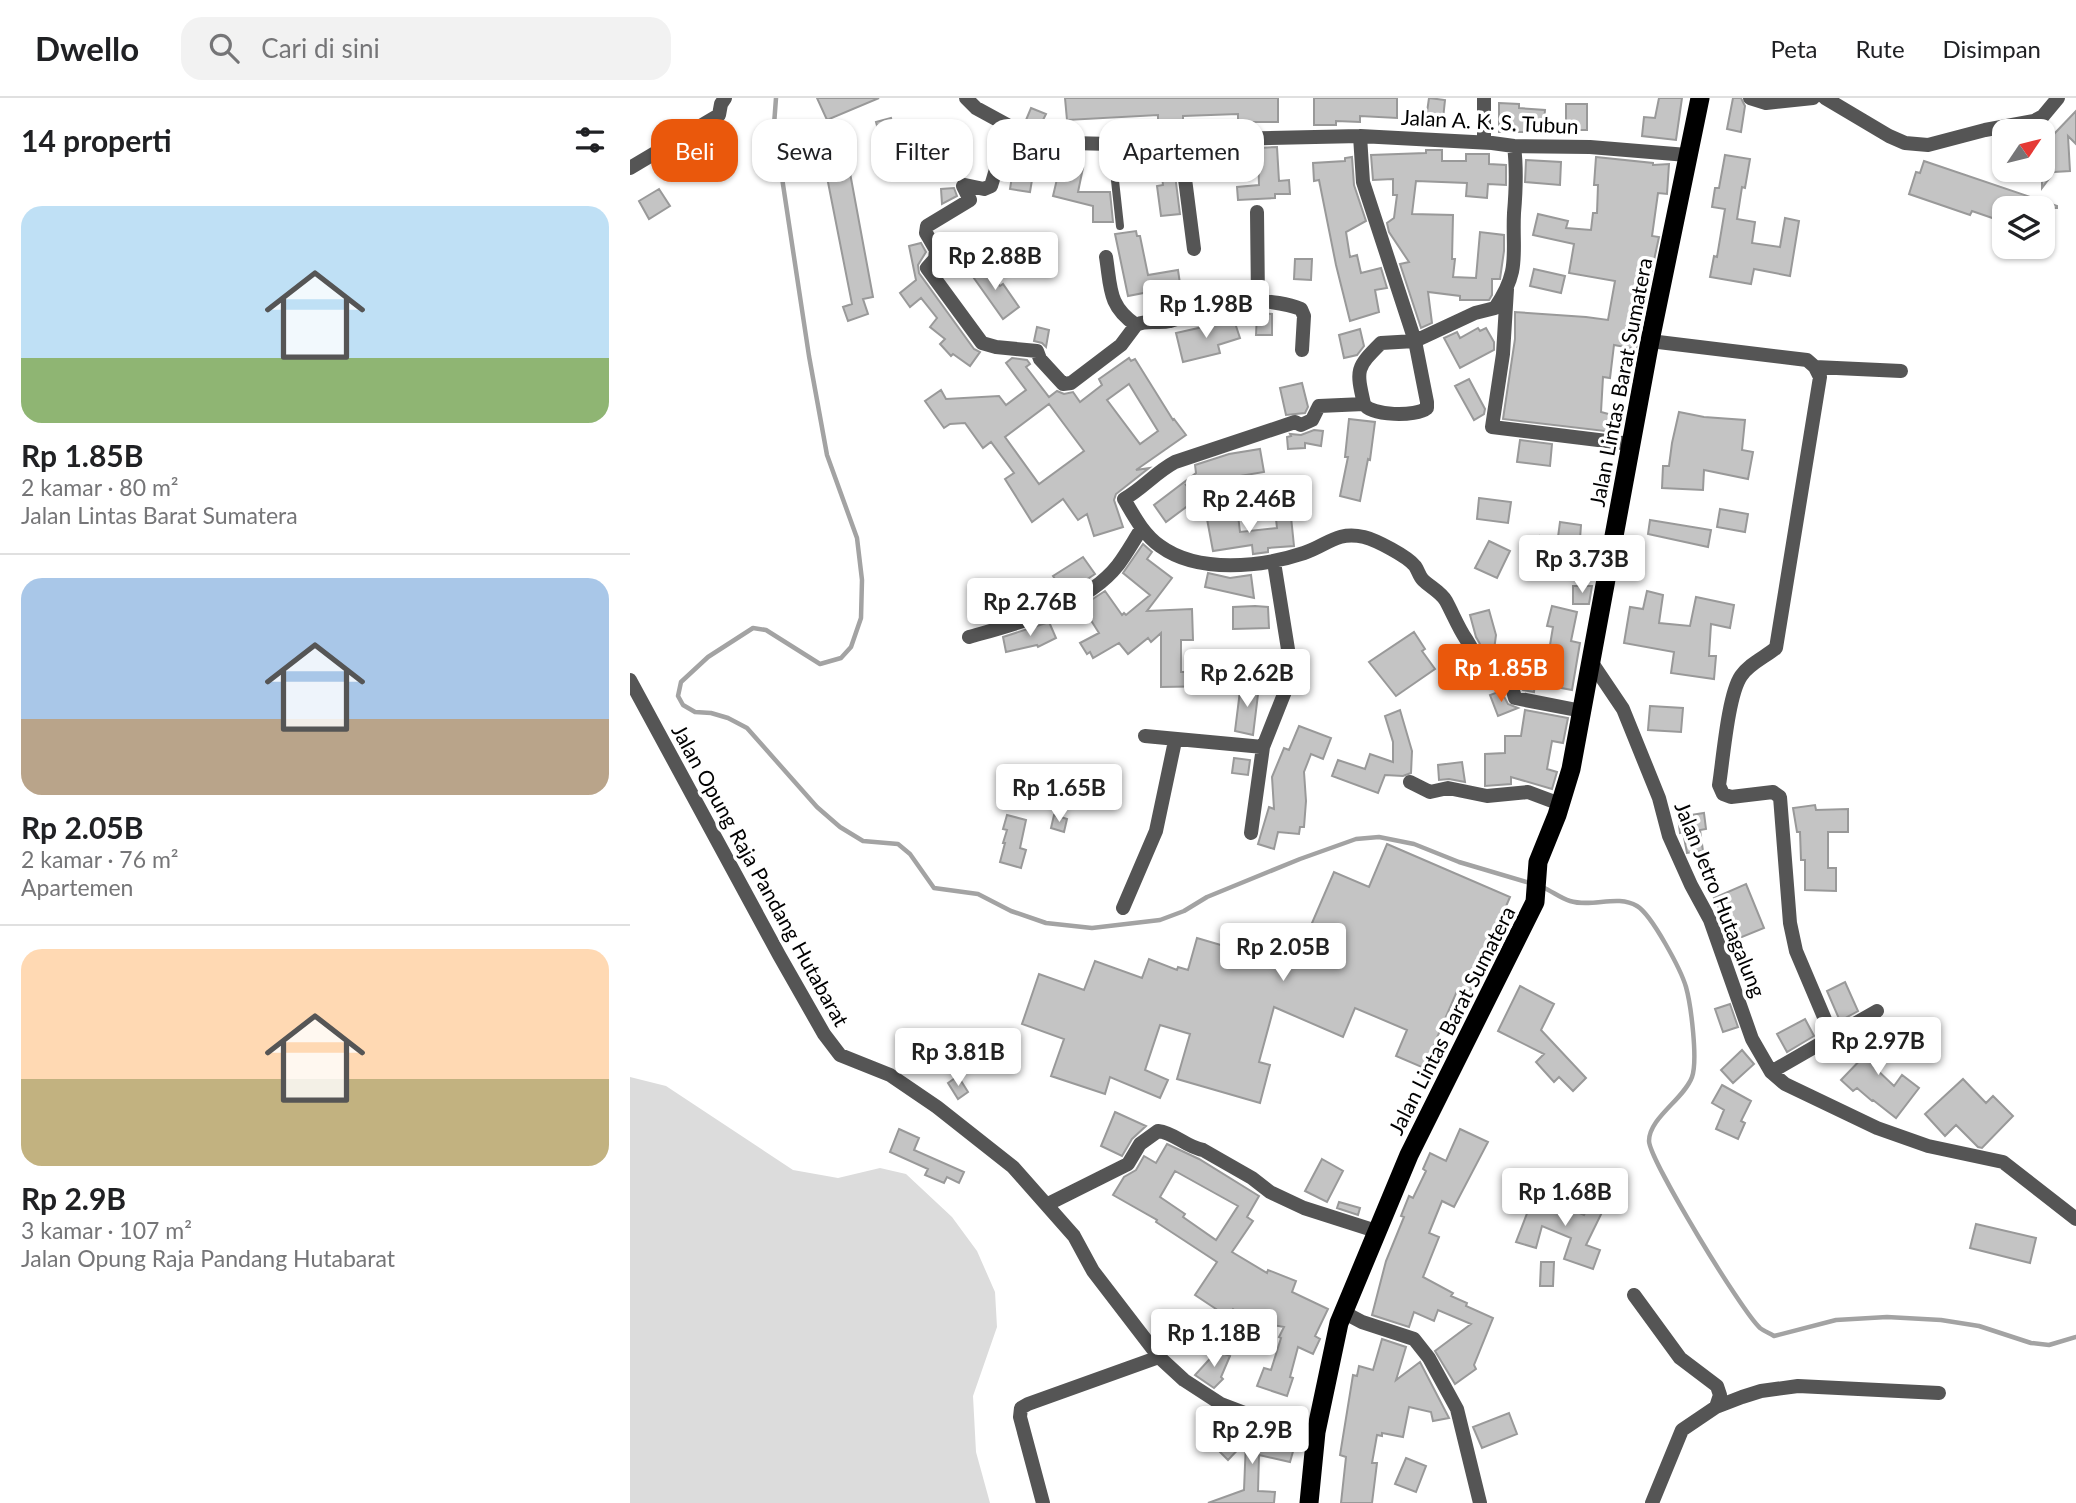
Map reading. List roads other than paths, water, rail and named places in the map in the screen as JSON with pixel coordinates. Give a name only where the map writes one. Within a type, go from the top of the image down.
[{"type":"highway","name":"Jalan Lintas Barat Sumatera","points":[[1309,1503],[1316,1432],[1343,1312],[1409,1156],[1535,902],[1538,862],[1560,804],[1582,711],[1650,341],[1700,98]]},
{"type":"street","points":[[630,168],[719,115],[725,98]]},
{"type":"street","name":"Jalan A. K. S. Tubun","points":[[966,98],[998,119]]},
{"type":"street","points":[[1484,98],[1484,142]]},
{"type":"street","points":[[1750,98],[1766,103],[1813,98]]},
{"type":"street","points":[[1825,98],[1889,136],[1905,143],[1928,145],[2034,121],[2043,116],[2058,98]]},
{"type":"street","points":[[1360,136],[1363,182],[1415,341],[1427,408],[1416,414],[1368,410],[1358,380],[1363,362],[1381,343],[1415,341],[1464,317],[1495,308],[1507,289]]},
{"type":"street","name":"Jalan A. K. S. Tubun","points":[[1264,138],[1360,136],[1514,146],[1590,147],[1687,155]]},
{"type":"street","points":[[1514,146],[1517,172],[1514,216],[1516,256],[1507,289],[1503,354],[1492,427],[1631,444]]},
{"type":"street","points":[[992,182],[986,189],[963,186],[970,200],[928,226],[926,233],[936,250],[935,259],[927,268],[982,343],[1037,351],[1040,359],[1063,384],[1071,383],[1121,345],[1136,325],[1143,322],[1170,321],[1193,309],[1210,291],[1301,309],[1304,316],[1302,350]]},
{"type":"street","points":[[1185,182],[1194,249]]},
{"type":"street","points":[[1257,212],[1258,300]]},
{"type":"street","points":[[1106,257],[1117,309],[1136,325]]},
{"type":"street","points":[[1650,341],[1807,360],[1815,367],[1820,377],[1776,648],[1752,665],[1739,679],[1729,719],[1720,785],[1723,794],[1731,797],[1773,792],[1780,797],[1790,923],[1796,951],[1832,1036]]},
{"type":"street","points":[[1815,367],[1901,371]]},
{"type":"street","points":[[1364,404],[1319,407],[1312,420],[1301,425],[1295,422],[1175,462],[1124,499],[1142,528],[1161,547],[1194,561],[1233,566],[1273,562],[1307,552],[1333,538],[1345,535],[1367,538],[1407,559],[1421,579],[1445,598],[1485,670],[1507,682],[1514,689],[1515,698],[1582,711]]},
{"type":"street","points":[[969,637],[1036,618],[1095,587],[1117,566],[1142,528]]},
{"type":"street","points":[[1251,834],[1263,747],[1290,679],[1291,668],[1273,562]]},
{"type":"street","name":"Jalan Jetro Hutagalung","points":[[1590,660],[1623,709],[1659,799],[1669,836],[1691,886],[1710,920],[1752,1039],[1771,1072],[1785,1084],[1877,1128],[1928,1146],[2003,1162],[2076,1219]]},
{"type":"street","name":"Jalan Opung Raja Pandang Hutabarat","points":[[630,680],[824,1034],[840,1055],[890,1075],[937,1107],[1013,1167],[1074,1236],[1093,1271],[1159,1357],[1184,1380],[1221,1404],[1271,1423],[1316,1432]]},
{"type":"street","points":[[1144,736],[1175,741],[1263,747]]},
{"type":"street","points":[[1123,908],[1156,831],[1175,741]]},
{"type":"street","points":[[1410,782],[1430,792],[1448,788],[1487,796],[1528,792],[1560,804]]},
{"type":"street","points":[[1771,1072],[1877,1011]]},
{"type":"street","points":[[1048,1204],[1128,1164],[1140,1144],[1158,1131],[1169,1132],[1195,1149],[1203,1150],[1252,1178],[1270,1192],[1304,1208],[1376,1231]]},
{"type":"street","points":[[1634,1294],[1680,1358],[1717,1386],[1720,1395],[1716,1407]]},
{"type":"street","points":[[1343,1312],[1362,1322],[1414,1339],[1429,1358],[1457,1409],[1480,1503]]},
{"type":"street","points":[[1043,1503],[1020,1417],[1021,1408],[1159,1357]]},
{"type":"street","points":[[1652,1503],[1682,1430],[1716,1407],[1761,1391],[1798,1386],[1939,1393]]},
{"type":"lane","points":[[1115,182],[1120,226]]},
{"type":"waterway","points":[[776,98],[774,125],[809,356],[827,455],[857,538],[862,580],[861,618],[851,647],[841,658],[820,664],[766,630],[753,628],[708,657],[681,682],[678,696],[683,705],[695,712],[728,718],[747,728],[817,807],[840,827],[863,841],[898,844],[910,854],[934,888],[978,894],[1011,911],[1046,923],[1092,928],[1160,920],[1184,911],[1207,897],[1300,859],[1356,839],[1379,837],[1414,844],[1459,862],[1530,883]]},
{"type":"waterway","points":[[1542,887],[1566,900],[1579,903],[1621,901],[1637,906],[1658,931],[1678,968],[1690,1006],[1694,1069],[1688,1085],[1660,1116],[1649,1141],[1664,1176],[1698,1236],[1735,1295],[1760,1328],[1774,1336],[1836,1320],[1887,1317],[1941,1320],[1979,1326],[2031,1343],[2049,1345],[2076,1337]]}]
